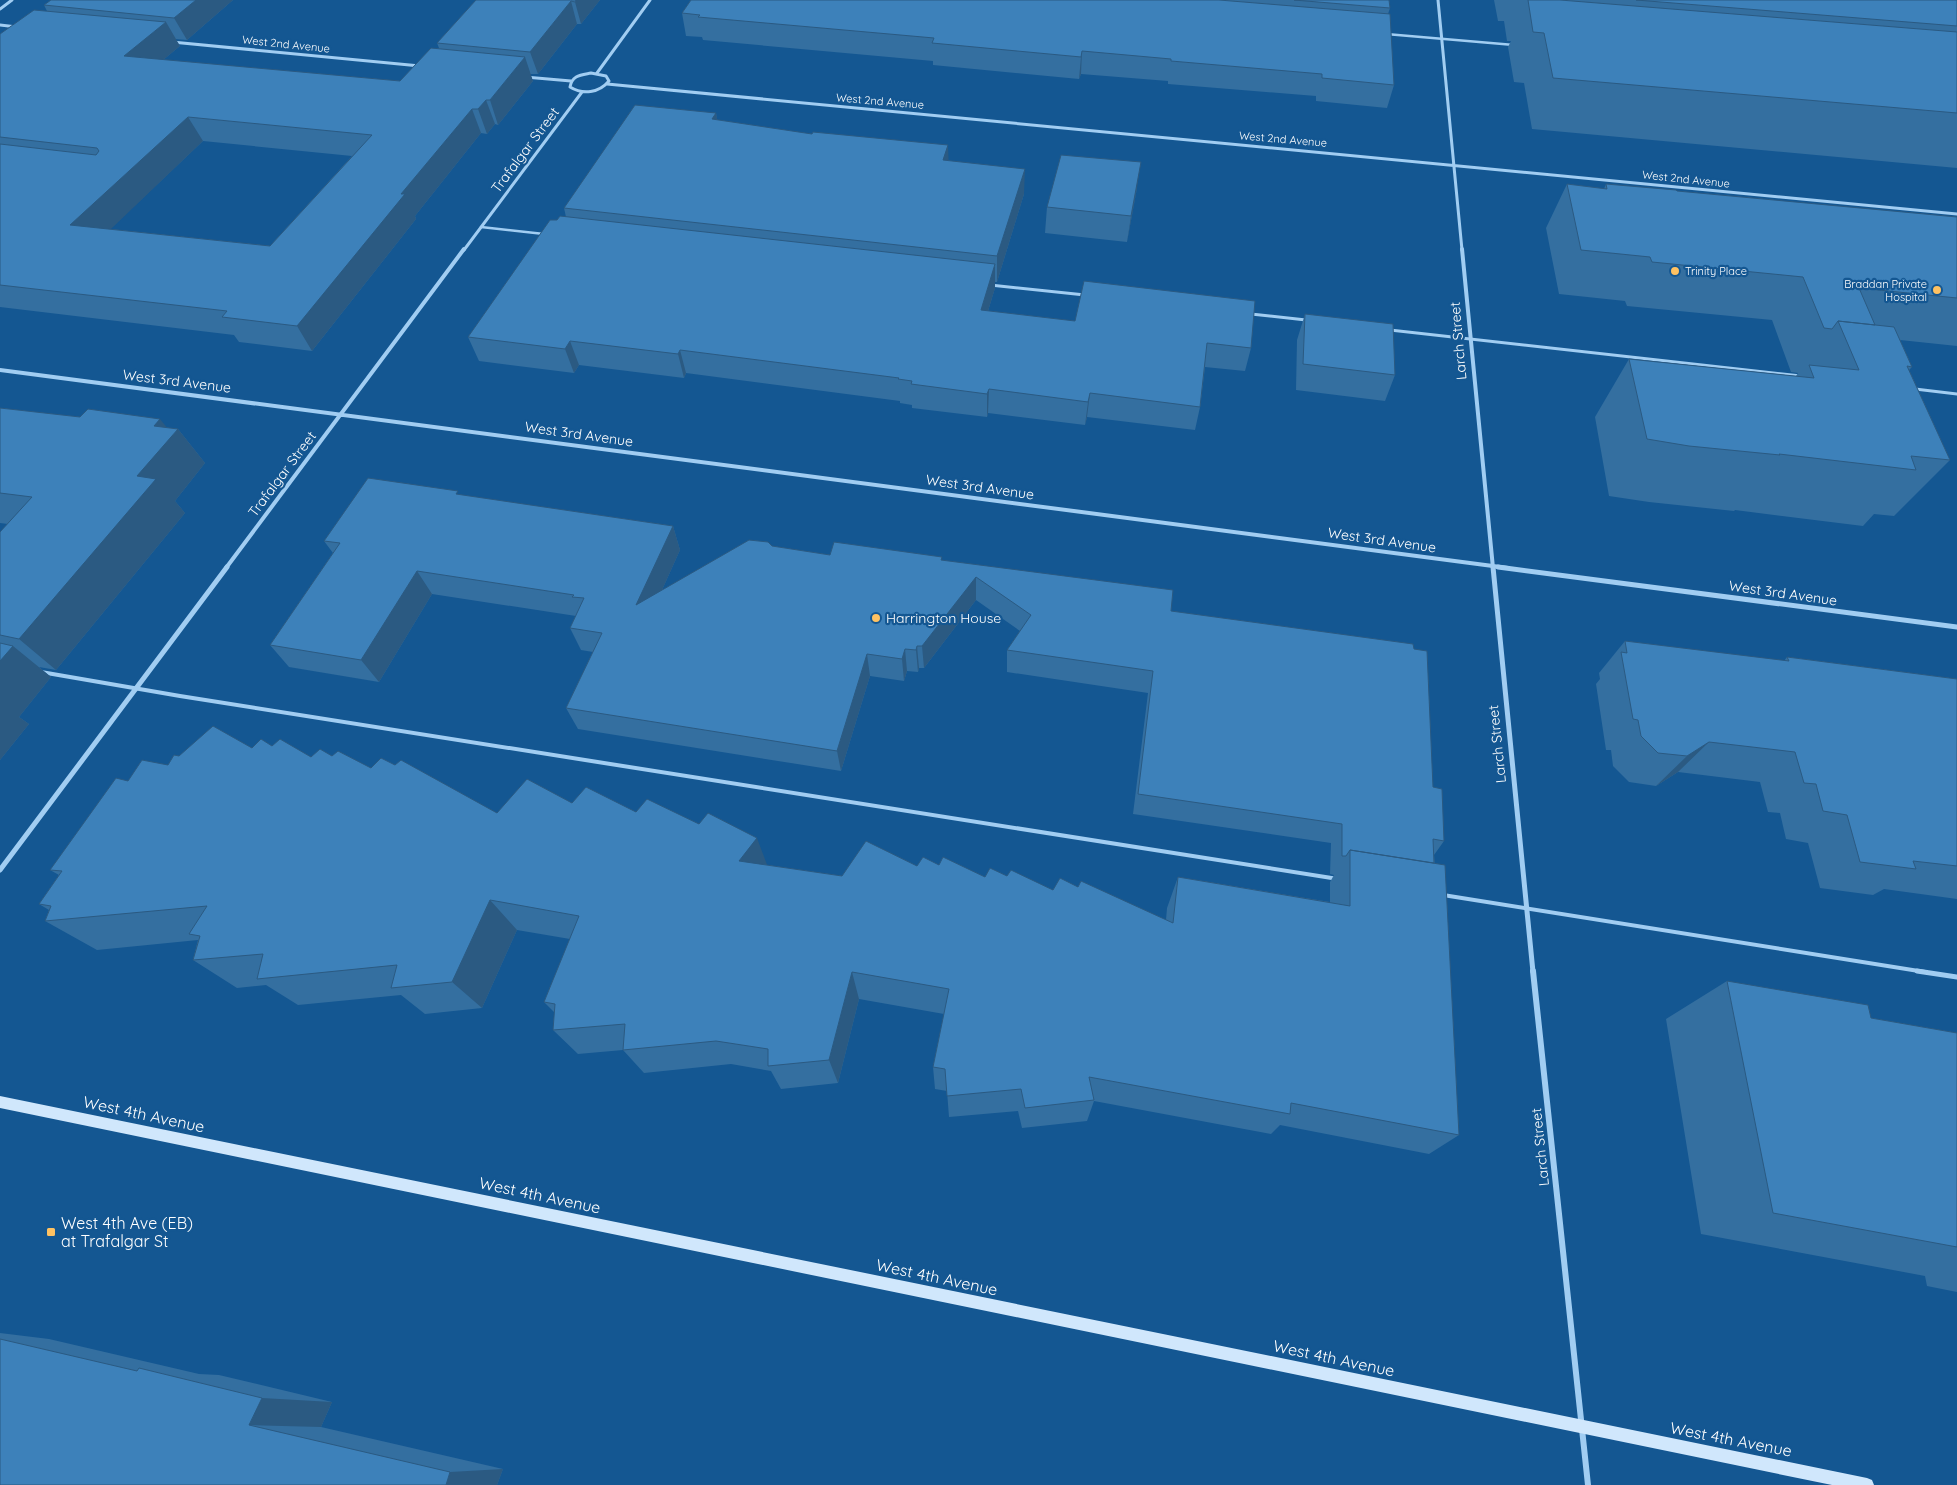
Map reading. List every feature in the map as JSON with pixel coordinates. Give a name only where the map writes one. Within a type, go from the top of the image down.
[{"type":"main road","name":"West 4th Avenue","points":[[0,1102],[1867,1485]]},
{"type":"street","points":[[0,9],[12,0]]},
{"type":"street","points":[[597,73],[650,0]]},
{"type":"street","name":"Larch Street","points":[[1438,0],[1526,909],[1588,1485]]},
{"type":"street","points":[[0,25],[21,27]]},
{"type":"street","name":"West 2nd Avenue","points":[[168,42],[423,67]]},
{"type":"street","points":[[521,76],[571,81],[584,74],[597,73],[609,78],[607,84],[600,90],[582,92],[570,87],[571,81]]},
{"type":"street","name":"West 2nd Avenue","points":[[607,84],[1957,214]]},
{"type":"street","name":"Trafalgar Street","points":[[0,870],[582,92]]},
{"type":"street","name":"West 3rd Avenue","points":[[0,370],[1957,627]]},
{"type":"lane","points":[[1381,33],[1516,45]]},
{"type":"lane","points":[[481,227],[547,234]]},
{"type":"lane","points":[[981,283],[1089,296]]},
{"type":"lane","points":[[1247,314],[1306,320]]},
{"type":"lane","points":[[1385,329],[1810,377]]},
{"type":"lane","points":[[1908,388],[1957,394]]},
{"type":"lane","points":[[38,671],[1341,879]]},
{"type":"lane","points":[[1439,894],[1957,977]]},
{"type":"building","points":[[51,0],[196,0],[174,18],[44,5]]},
{"type":"building","points":[[476,0],[576,0],[575,2],[571,1],[530,52],[437,43]]},
{"type":"building","points":[[691,0],[1219,0],[1390,14],[1394,85],[1322,78],[1322,74],[1171,61],[1171,59],[1082,51],[1081,57],[932,43],[934,38],[698,17],[700,15],[682,13]]},
{"type":"building","points":[[1294,0],[1389,0],[1390,8]]},
{"type":"building","points":[[1528,0],[1560,0],[1957,32],[1957,113],[1553,78],[1544,33],[1533,32]]},
{"type":"building","points":[[1636,0],[1957,0],[1957,26]]},
{"type":"building","points":[[34,10],[166,22],[124,56],[400,81],[431,48],[525,57],[490,100],[486,100],[478,109],[472,109],[401,194],[405,194],[297,326],[222,317],[227,311],[0,285],[0,144],[96,155],[99,151],[97,148],[0,137],[0,34]],"holes":[[[188,117],[372,135],[270,246],[70,225]]]},
{"type":"building","points":[[635,105],[716,113],[712,119],[812,134],[813,132],[948,145],[943,160],[1025,169],[997,256],[564,208]]},
{"type":"building","points":[[1061,155],[1141,162],[1131,216],[1047,207]]},
{"type":"building","points":[[1567,184],[1607,189],[1606,184],[1957,217],[1957,298],[1859,288],[1875,325],[1838,321],[1832,329],[1824,328],[1803,277],[1652,262],[1650,257],[1581,250]]},
{"type":"building","points":[[560,216],[995,264],[981,310],[1075,321],[1084,281],[1255,301],[1251,348],[1207,343],[1200,407],[1090,393],[1088,402],[989,389],[987,394],[911,384],[912,381],[899,378],[680,350],[678,354],[570,341],[565,349],[468,337],[550,220],[557,220]]},
{"type":"building","points":[[1305,314],[1393,324],[1395,375],[1303,364]]},
{"type":"building","points":[[1838,321],[1894,327],[1912,367],[1907,366],[1950,460],[1911,456],[1916,470],[1779,454],[1689,446],[1647,439],[1629,359],[1814,378],[1809,365],[1859,370]]},
{"type":"building","points":[[0,408],[80,417],[88,409],[160,419],[154,426],[178,429],[137,476],[156,479],[19,639],[0,635],[0,532],[32,497],[0,493]]},
{"type":"building","points":[[368,478],[458,491],[456,494],[673,526],[636,605],[749,540],[768,542],[772,546],[830,555],[834,542],[942,557],[941,560],[1173,590],[1171,611],[1413,644],[1414,649],[1427,651],[1433,787],[1442,789],[1444,841],[1433,839],[1434,863],[1350,850],[1346,856],[1342,856],[1342,824],[1138,794],[1153,671],[1007,650],[1031,615],[976,577],[922,646],[917,646],[916,650],[905,649],[902,659],[867,654],[837,751],[566,708],[602,633],[570,628],[584,598],[572,597],[574,595],[417,571],[361,660],[270,645],[340,543],[324,541]]},
{"type":"building","points":[[1625,641],[1789,661],[1787,657],[1957,679],[1957,866],[1913,861],[1916,869],[1860,862],[1847,815],[1823,811],[1816,784],[1804,783],[1795,752],[1709,742],[1687,756],[1658,753],[1641,736],[1638,720],[1633,719],[1621,652],[1627,653]]},
{"type":"building","points":[[0,643],[13,646],[0,661]]},
{"type":"building","points":[[213,726],[252,748],[261,739],[272,746],[280,739],[311,757],[320,749],[332,756],[338,751],[371,768],[381,758],[395,765],[401,760],[497,813],[527,779],[572,803],[586,787],[636,812],[647,799],[699,824],[708,813],[757,838],[739,861],[842,876],[866,841],[917,866],[923,857],[939,865],[943,857],[985,877],[990,868],[1007,876],[1011,870],[1053,890],[1060,878],[1078,887],[1081,881],[1173,923],[1178,877],[1350,906],[1350,850],[1445,865],[1459,1135],[1291,1103],[1290,1114],[1089,1077],[1094,1100],[1025,1108],[1021,1089],[947,1096],[945,1069],[933,1067],[949,989],[852,972],[829,1060],[768,1066],[768,1049],[716,1041],[623,1050],[625,1024],[553,1030],[555,1004],[544,1002],[579,916],[490,900],[452,982],[391,988],[397,965],[257,979],[263,954],[193,960],[200,936],[189,934],[207,906],[45,921],[51,906],[39,904],[62,871],[50,870],[116,778],[128,781],[142,760],[168,765],[174,755],[179,756]]},
{"type":"building","points":[[1727,981],[1868,1005],[1871,1018],[1957,1033],[1957,1247],[1773,1213]]},
{"type":"building","points":[[0,1339],[137,1371],[139,1368],[262,1398],[249,1425],[450,1472],[446,1485],[0,1485]]},
{"type":"place","name":"Trinity Place","points":[[1675,271]]},
{"type":"place","name":"Braddan Private Hospital","points":[[1937,290]]},
{"type":"place","name":"Harrington House","points":[[876,618]]},
{"type":"place","name":"West 4th Ave (EB) at Trafalgar St","points":[[51,1232]]}]
